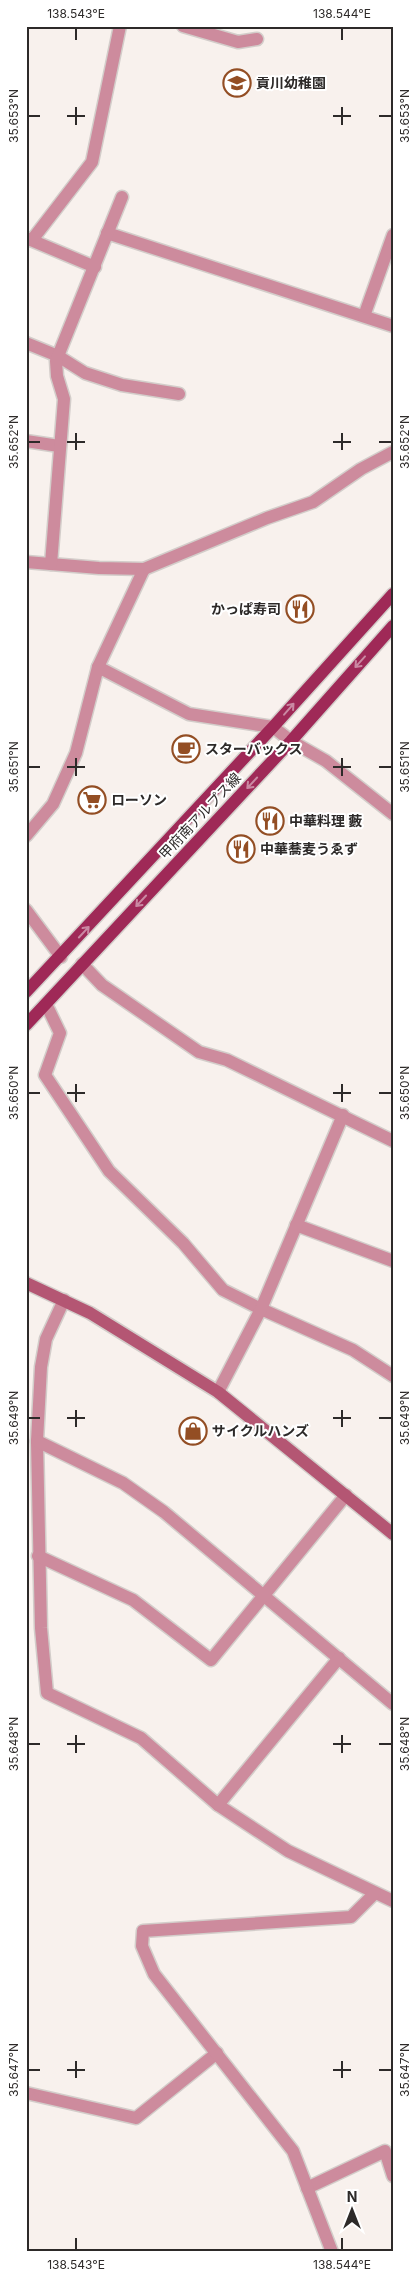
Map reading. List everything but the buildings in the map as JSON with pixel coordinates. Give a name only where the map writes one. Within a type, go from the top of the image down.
[{"type":"main road","name":"甲府南アルプス線","points":[[26,992],[61,957],[393,594]]},
{"type":"main road","name":"甲府南アルプス線","points":[[26,1025],[291,741],[393,626]]},
{"type":"street","points":[[94,267],[29,239],[92,162],[120,26]]},
{"type":"street","points":[[183,26],[238,42],[257,39]]},
{"type":"street","points":[[51,564],[64,399],[56,376],[58,356],[122,197]]},
{"type":"street","points":[[107,233],[393,326]]},
{"type":"street","points":[[364,316],[393,234]]},
{"type":"street","points":[[26,343],[58,356],[86,373],[122,385],[179,394]]},
{"type":"street","points":[[26,441],[60,446]]},
{"type":"street","points":[[26,562],[144,569],[267,518],[313,502],[361,469],[393,452]]},
{"type":"street","points":[[26,836],[53,804],[76,753],[98,667],[144,569]]},
{"type":"street","points":[[98,667],[189,714],[273,727],[291,741],[326,761],[393,814]]},
{"type":"street","points":[[26,910],[61,957]]},
{"type":"street","points":[[82,964],[102,985],[199,1052],[227,1060],[393,1140]]},
{"type":"street","points":[[46,1004],[60,1033],[44,1075],[109,1171],[183,1243],[223,1290],[353,1350],[393,1376]]},
{"type":"street","points":[[218,1392],[261,1309],[343,1115]]},
{"type":"street","points":[[296,1225],[393,1261]]},
{"type":"street","points":[[26,1283],[90,1313],[218,1392],[393,1534]]},
{"type":"street","points":[[64,1300],[46,1339],[42,1358],[37,1441],[38,1556],[41,1628],[47,1693],[141,1738],[218,1805],[288,1851],[393,1901]]},
{"type":"street","points":[[37,1441],[123,1483],[164,1512],[393,1704]]},
{"type":"street","points":[[38,1556],[133,1600],[211,1660],[346,1495]]},
{"type":"street","points":[[218,1805],[338,1658]]},
{"type":"street","points":[[332,2252],[293,2151],[154,1974],[142,1946],[143,1931],[351,1917],[376,1893]]},
{"type":"street","points":[[26,2093],[136,2118],[216,2054]]},
{"type":"street","points":[[307,2188],[385,2152],[393,2176]]},
{"type":"place","name":"貢川幼稚園","points":[[237,83]]},
{"type":"place","name":"かっぱ寿司","points":[[300,609]]},
{"type":"place","name":"スターバックス","points":[[186,749]]},
{"type":"place","name":"ローソン","points":[[92,800]]},
{"type":"place","name":"中華料理 藪","points":[[270,821]]},
{"type":"place","name":"中華蕎麦うゑず","points":[[241,849]]},
{"type":"place","name":"サイクルハンズ","points":[[193,1431]]}]
